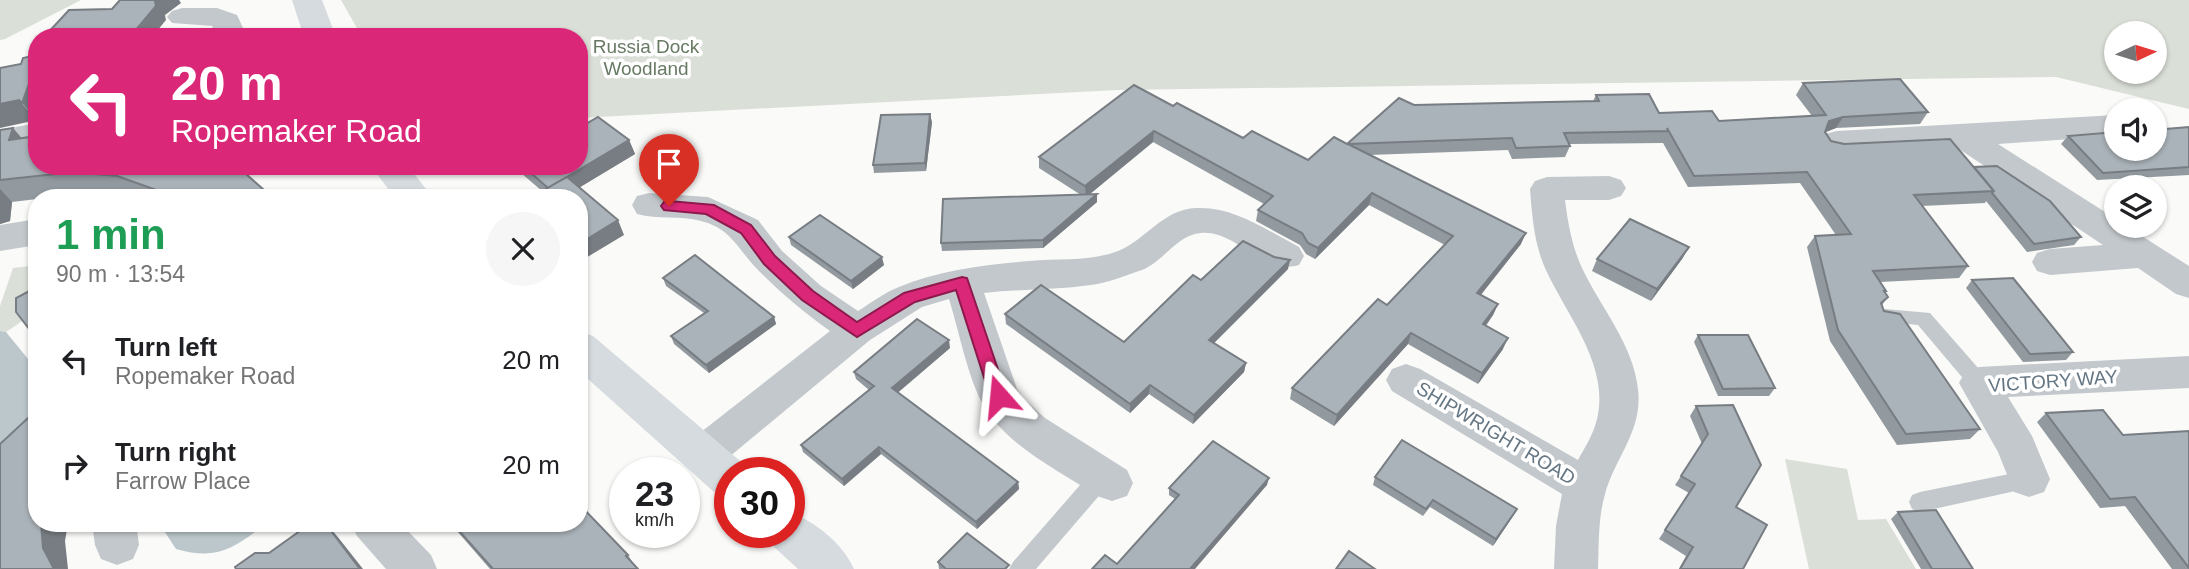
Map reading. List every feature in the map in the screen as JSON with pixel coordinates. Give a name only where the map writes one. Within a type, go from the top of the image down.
[{"type":"main road","points":[[307,0],[317,28]]},
{"type":"main road","points":[[396,175],[407,189]]},
{"type":"main road","points":[[588,355],[714,465]]},
{"type":"main road","points":[[805,546],[831,569]]},
{"type":"street","points":[[182,17],[217,17],[227,20],[228,28]]},
{"type":"street","points":[[1837,142],[2104,126]]},
{"type":"street","points":[[0,141],[28,136]]},
{"type":"street","points":[[1962,136],[2171,265]]},
{"type":"street","name":"SHIPWRIGHT ROAD","points":[[1576,569],[1577,527],[1586,486],[1611,441],[1619,405],[1614,370],[1599,331],[1564,268],[1552,238],[1548,189],[1609,188]]},
{"type":"street","points":[[649,205],[708,209],[746,229],[769,260],[808,296],[857,330]]},
{"type":"street","points":[[726,457],[857,330],[910,297],[962,282],[1031,274],[1093,272],[1133,259],[1172,229],[1194,220],[1220,221],[1286,256]]},
{"type":"street","points":[[0,238],[28,233]]},
{"type":"street","points":[[2050,262],[2171,265]]},
{"type":"street","points":[[962,282],[999,396],[1031,430],[1107,480]]},
{"type":"street","name":"VICTORY WAY","points":[[2029,479],[2017,448],[1979,383],[2189,372]]},
{"type":"street","name":"SHIPWRIGHT ROAD","points":[[1406,380],[1586,486]]},
{"type":"street","points":[[380,532],[415,569]]},
{"type":"lane","points":[[1885,316],[1923,318],[1979,383]]},
{"type":"lane","points":[[1920,502],[2029,479]]},
{"type":"lane","points":[[1021,569],[1107,480]]},
{"type":"green space","points":[[0,0],[81,0],[0,40]]},
{"type":"green space","name":"Russia Dock Woodland","points":[[341,0],[2189,0],[2189,109],[2167,104],[2167,98],[2143,98],[2056,77],[1117,90],[588,118],[588,28],[357,28]]},
{"type":"green space","points":[[28,266],[28,317],[6,332],[0,331],[0,306],[13,268]]},
{"type":"green space","points":[[1785,459],[1847,469],[1858,520],[1886,519],[1916,569],[1809,569]]},
{"type":"shaded area","points":[[0,331],[6,332],[28,359],[28,443],[0,472]]},
{"type":"shaded area","points":[[165,532],[255,532],[235,545],[215,553],[203,554],[176,549]]},
{"type":"building","points":[[120,0],[157,0],[156,6],[138,28],[52,28],[69,10],[112,9]]},
{"type":"building","points":[[28,57],[28,87],[22,103],[19,100],[0,104],[0,68],[21,64],[23,58]]},
{"type":"building","points":[[1900,79],[1928,112],[1843,117],[1829,121],[1825,132],[1831,141],[1844,144],[1950,139],[1994,191],[1914,195],[1968,266],[1873,271],[1888,297],[1881,303],[1884,311],[1900,314],[1980,429],[1906,434],[1838,330],[1815,236],[1851,234],[1807,172],[1694,176],[1667,128],[1668,131],[1564,133],[1570,146],[1516,148],[1512,138],[1348,144],[1526,233],[1477,293],[1498,304],[1483,324],[1508,338],[1482,373],[1411,333],[1337,415],[1292,388],[1378,299],[1387,305],[1453,236],[1372,193],[1318,248],[1308,243],[1302,233],[1258,210],[1273,196],[1154,131],[1085,186],[1039,157],[1134,85],[1173,106],[1177,103],[1243,138],[1252,131],[1308,160],[1334,137],[1347,144],[1399,98],[1414,105],[1599,101],[1596,95],[1649,94],[1659,113],[1712,111],[1719,121],[1826,115],[1803,83]]},
{"type":"building","points":[[930,114],[925,163],[873,165],[881,115]]},
{"type":"building","points":[[598,117],[629,140],[588,164],[588,123]]},
{"type":"building","points":[[2189,127],[2189,167],[2103,173],[2068,136],[2104,133],[2104,161],[2167,161],[2167,129]]},
{"type":"building","points":[[13,128],[9,140],[28,137],[28,175],[46,175],[0,180],[0,130]]},
{"type":"building","points":[[1997,166],[2050,201],[2081,237],[2034,244],[1974,167]]},
{"type":"building","points":[[106,175],[247,175],[263,189],[153,189],[117,176]]},
{"type":"building","points":[[533,175],[570,175],[548,188]]},
{"type":"building","points":[[567,177],[581,189],[546,189]]},
{"type":"building","points":[[1097,194],[1043,240],[941,243],[943,199]]},
{"type":"building","points":[[588,195],[618,220],[588,238]]},
{"type":"building","points":[[820,215],[882,257],[851,281],[789,237]]},
{"type":"building","points":[[1630,219],[1689,247],[1657,289],[1597,259]]},
{"type":"building","points":[[1243,241],[1274,257],[1290,260],[1209,340],[1246,363],[1194,415],[1150,385],[1130,404],[1005,314],[1041,285],[1124,342],[1193,275],[1201,280]]},
{"type":"building","points":[[695,255],[774,317],[706,365],[671,336],[708,311],[663,278]]},
{"type":"building","points":[[2013,278],[2073,352],[2030,354],[1972,280]]},
{"type":"building","points":[[28,292],[28,327],[16,312],[16,298]]},
{"type":"building","points":[[917,319],[949,340],[892,388],[1018,482],[976,522],[879,447],[842,479],[801,445],[874,386],[854,372]]},
{"type":"building","points":[[1698,335],[1748,335],[1775,388],[1723,389]]},
{"type":"building","points":[[1733,405],[1761,465],[1736,507],[1767,525],[1743,569],[1680,569],[1693,547],[1665,530],[1695,484],[1681,476],[1708,434],[1696,406]]},
{"type":"building","points":[[2103,410],[2123,435],[2189,431],[2189,568],[2135,497],[2110,499],[2046,413]]},
{"type":"building","points":[[28,418],[28,532],[42,532],[43,548],[54,569],[0,569],[0,444]]},
{"type":"building","points":[[1402,440],[1517,509],[1496,539],[1433,500],[1426,509],[1375,477]]},
{"type":"building","points":[[1213,441],[1269,478],[1190,569],[1092,569],[1105,555],[1117,564],[1179,495],[1169,488]]},
{"type":"building","points":[[1936,510],[1973,569],[1932,569],[1898,512]]},
{"type":"building","points":[[588,513],[609,535],[609,548],[621,548],[638,569],[493,569],[460,532],[588,532]]},
{"type":"building","points":[[298,532],[332,532],[360,569],[235,567],[255,553],[269,553]]},
{"type":"building","points":[[967,533],[1009,565],[1005,569],[946,569],[938,562]]},
{"type":"building","points":[[1349,551],[1375,569],[1336,569]]},
{"type":"route","points":[[669,206],[708,209],[746,229],[769,260],[808,296],[857,330],[910,297],[962,282],[999,396]]}]
